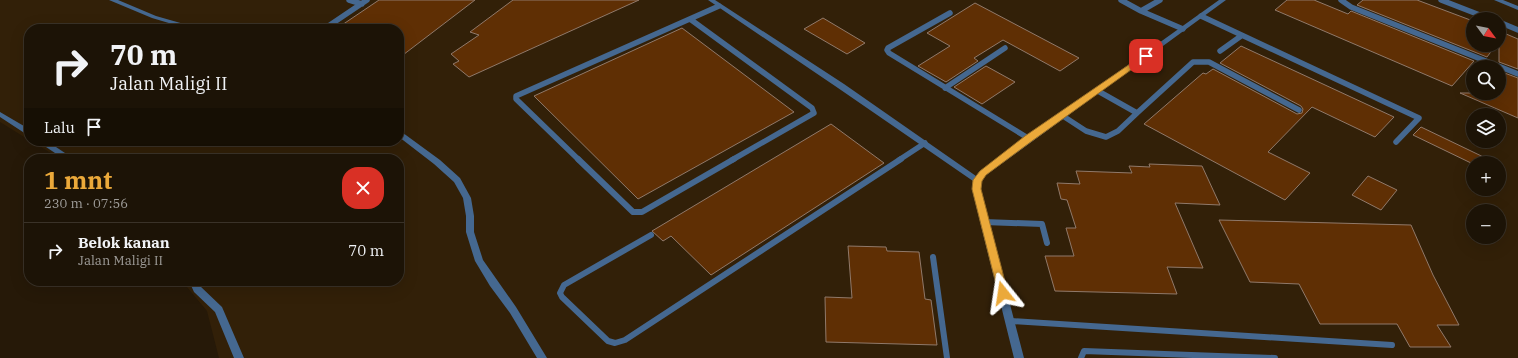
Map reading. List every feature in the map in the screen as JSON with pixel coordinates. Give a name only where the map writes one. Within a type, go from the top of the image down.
[{"type":"street","points":[[112,0],[154,17],[178,24]]},
{"type":"street","points":[[711,0],[925,143],[977,180]]},
{"type":"street","points":[[1019,358],[1011,321],[976,189],[977,180],[983,173],[1028,138],[1063,116],[1223,0]]},
{"type":"street","points":[[1497,0],[1518,8]]},
{"type":"street","points":[[0,114],[24,130]]},
{"type":"street","points":[[404,137],[437,162],[457,180],[466,198],[470,216],[470,232],[479,261],[493,284],[514,310],[542,358]]},
{"type":"street","points":[[49,146],[62,154]]},
{"type":"street","points":[[196,286],[219,310],[239,358]]},
{"type":"lane","points":[[349,0],[362,4]]},
{"type":"lane","points":[[332,24],[367,0]]},
{"type":"lane","points":[[1121,0],[1141,11],[1183,29]]},
{"type":"lane","points":[[1141,11],[1160,0]]},
{"type":"lane","points":[[1341,0],[1351,7],[1518,74]]},
{"type":"lane","points":[[1441,0],[1472,12]]},
{"type":"lane","points":[[690,19],[812,108],[814,113],[642,212],[633,212],[516,97],[523,92],[719,6]]},
{"type":"lane","points":[[950,13],[888,48],[887,50],[892,56],[1028,138]]},
{"type":"lane","points":[[1200,16],[1418,118],[1396,142]]},
{"type":"lane","points":[[1506,25],[1518,30]]},
{"type":"lane","points":[[1220,51],[1241,36]]},
{"type":"lane","points":[[945,88],[1005,48]]},
{"type":"lane","points":[[1063,116],[1090,133],[1103,138],[1110,137],[1193,62],[1200,61],[1208,62],[1299,110]]},
{"type":"lane","points":[[1098,91],[1137,113]]},
{"type":"lane","points":[[651,235],[564,285],[561,289],[560,293],[562,297],[608,341],[615,343],[625,340],[925,143]]},
{"type":"lane","points":[[984,222],[1042,224],[1047,243]]},
{"type":"lane","points":[[933,256],[948,358]]},
{"type":"lane","points":[[1011,321],[1392,345]]},
{"type":"lane","points":[[1081,358],[1084,351],[1275,358]]},
{"type":"shaded area","points":[[0,0],[1518,0],[1518,358],[219,358],[207,311],[186,286],[404,286],[404,154],[53,154],[39,146],[404,146],[404,24],[24,24],[24,137],[0,122]]},
{"type":"building","points":[[379,0],[475,0],[404,54],[404,24],[343,24]]},
{"type":"building","points":[[513,0],[639,0],[469,77],[453,64],[459,61],[451,54],[479,35],[470,32]]},
{"type":"building","points":[[1287,0],[1314,0],[1348,14],[1351,11],[1472,60],[1466,60],[1466,70],[1452,86],[1275,10]]},
{"type":"building","points":[[1363,0],[1417,0],[1466,18],[1466,49],[1357,5]]},
{"type":"building","points":[[975,3],[1079,58],[1060,71],[1003,40],[974,58],[978,61],[946,82],[918,66],[950,46],[927,33]]},
{"type":"building","points":[[823,18],[865,43],[847,54],[804,29]]},
{"type":"building","points":[[682,28],[794,112],[638,199],[534,96]]},
{"type":"building","points":[[1506,34],[1518,39],[1518,69],[1506,65],[1506,60],[1499,60],[1499,52],[1506,52]]},
{"type":"building","points":[[1241,46],[1394,117],[1375,137],[1312,107],[1268,152],[1310,173],[1285,200],[1144,124],[1203,73],[1206,74],[1213,69],[1297,114],[1302,113],[1303,109],[1301,106],[1220,63]]},
{"type":"building","points":[[1474,52],[1491,52],[1487,57]]},
{"type":"building","points":[[986,66],[1015,82],[982,104],[954,87]]},
{"type":"building","points":[[1506,74],[1518,78],[1518,118],[1506,113],[1506,108],[1495,108],[1476,100],[1506,100]]},
{"type":"building","points":[[831,124],[884,163],[711,275],[671,236],[663,241],[652,231]]},
{"type":"building","points":[[1421,127],[1481,156],[1466,156],[1466,161],[1413,135]]},
{"type":"building","points":[[1149,164],[1202,166],[1220,205],[1175,203],[1203,268],[1167,267],[1177,294],[1055,291],[1045,256],[1074,256],[1066,228],[1076,228],[1067,200],[1061,199],[1057,183],[1080,184],[1076,171],[1132,173],[1129,166],[1150,167]]},
{"type":"building","points":[[1368,176],[1397,190],[1381,210],[1352,195]]},
{"type":"building","points":[[1219,220],[1411,225],[1433,275],[1459,325],[1437,325],[1451,347],[1410,347],[1397,324],[1320,324],[1299,284],[1250,282]]},
{"type":"building","points":[[848,246],[886,247],[887,251],[919,252],[925,299],[931,300],[937,345],[826,342],[825,297],[852,298]]},
{"type":"route","points":[[1003,293],[976,189],[977,180],[983,173],[1028,138],[1063,116],[1146,56]]}]
